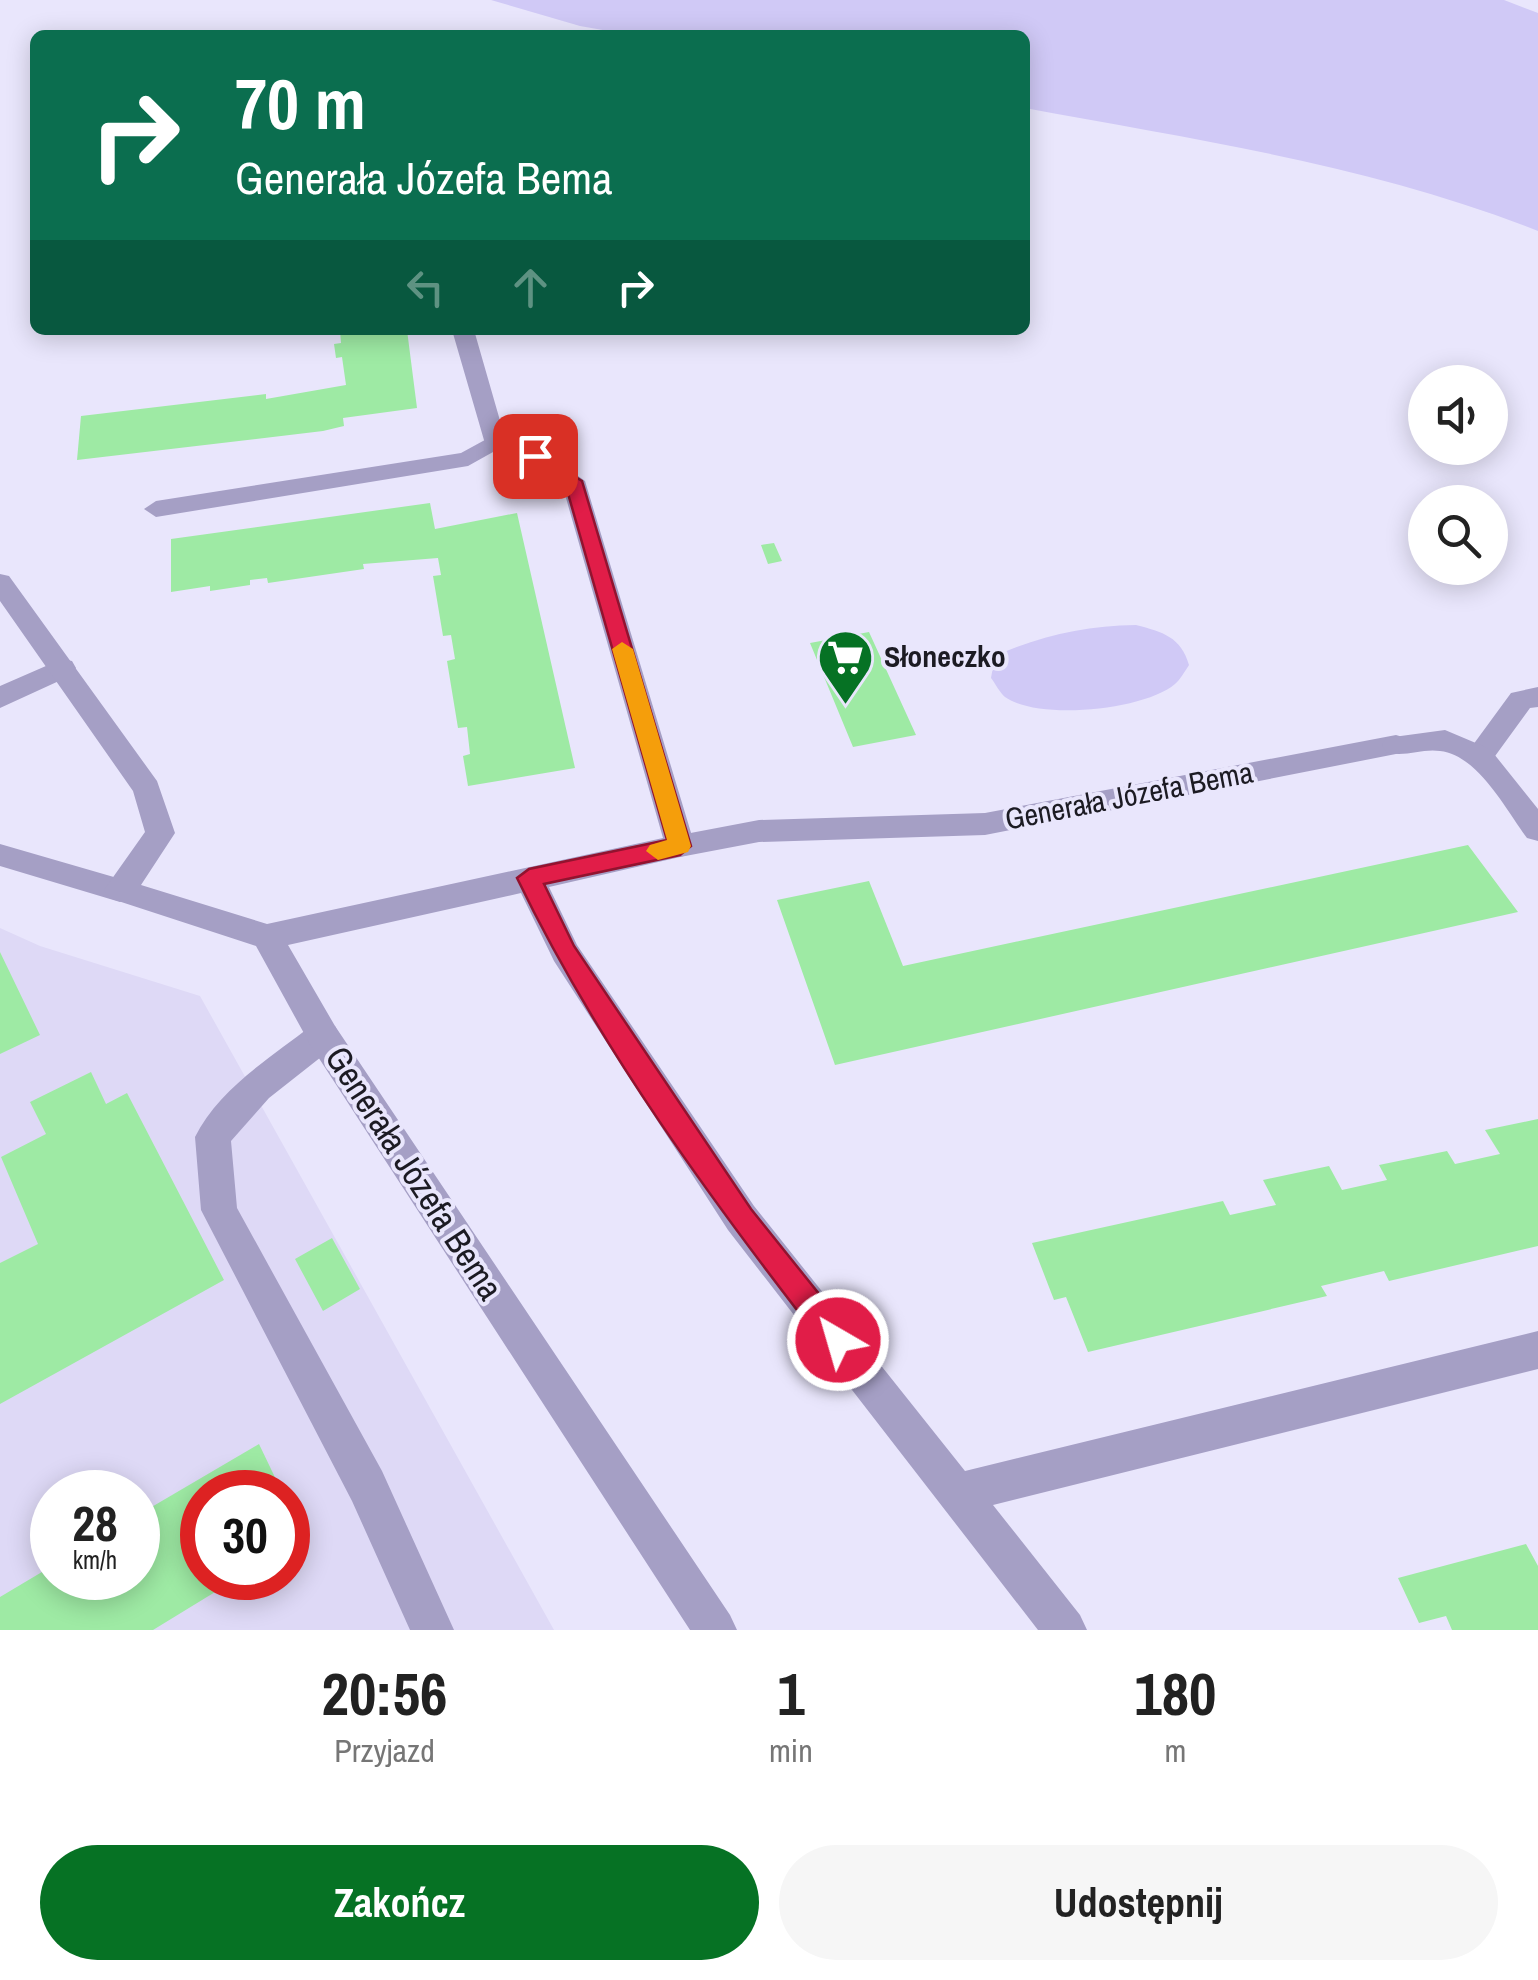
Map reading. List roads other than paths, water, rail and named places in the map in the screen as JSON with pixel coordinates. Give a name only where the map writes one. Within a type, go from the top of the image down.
[{"type":"street","points":[[463,335],[494,442]]},
{"type":"street","points":[[156,509],[468,458],[494,442]]},
{"type":"street","points":[[494,442],[535,456],[573,481],[680,846]]},
{"type":"street","points":[[0,582],[147,790],[160,833],[120,890]]},
{"type":"street","points":[[0,698],[62,668]]},
{"type":"street","points":[[1538,696],[1520,700],[1480,756],[1538,830]]},
{"type":"street","name":"Generała Józefa Bema","points":[[716,1630],[323,1036],[266,937],[759,832],[985,824],[1396,745],[1444,740],[1480,756]]},
{"type":"street","points":[[0,855],[266,937]]},
{"type":"street","points":[[529,878],[565,952],[741,1218],[1065,1630]]},
{"type":"street","points":[[323,1036],[257,1088],[214,1137],[219,1210],[367,1486],[432,1630]]},
{"type":"street","points":[[959,1493],[1538,1350]]},
{"type":"place","name":"Słoneczko","points":[[845,706]]}]
